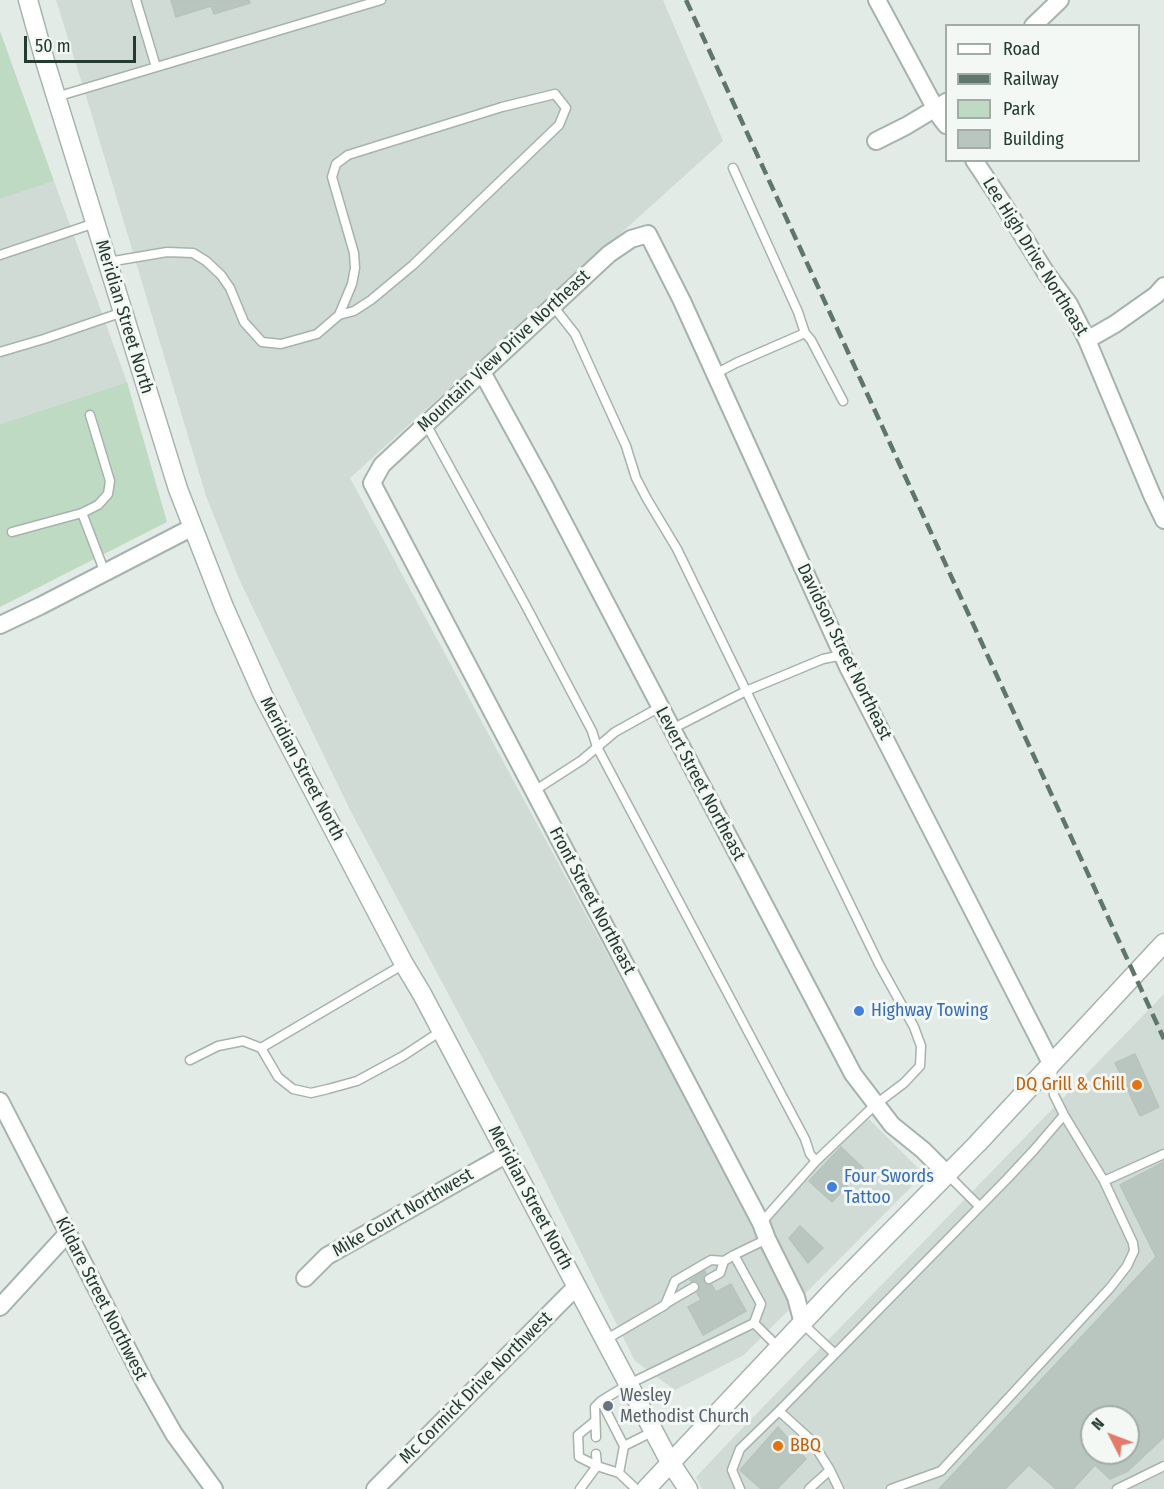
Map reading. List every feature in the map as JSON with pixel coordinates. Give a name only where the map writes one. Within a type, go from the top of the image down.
[{"type":"street","name":"Meridian Street North","points":[[28,0],[178,489],[224,607],[263,695],[670,1462],[688,1489]]},
{"type":"street","points":[[877,0],[941,105],[945,121]]},
{"type":"street","points":[[1036,24],[1060,0]]},
{"type":"street","points":[[876,141],[941,105]]},
{"type":"street","name":"Lee High Drive Northeast","points":[[975,162],[1046,273],[1069,304],[1087,340],[1164,520]]},
{"type":"street","name":"Mountain View Drive Northeast","points":[[372,483],[382,465],[609,254],[631,239],[648,234]]},
{"type":"street","name":"Davidson Street Northeast","points":[[648,234],[682,301],[843,655],[1052,1063]]},
{"type":"street","points":[[1087,340],[1115,324],[1156,295],[1164,286]]},
{"type":"street","name":"Levert Street Northeast","points":[[482,372],[853,1074],[892,1125],[923,1150],[947,1174]]},
{"type":"street","name":"Front Street Northeast","points":[[372,483],[761,1223],[796,1297],[803,1324]]},
{"type":"street","points":[[0,625],[193,527]]},
{"type":"street","points":[[646,1489],[1164,945]]},
{"type":"street","name":"Kildare Street Northwest","points":[[0,1101],[145,1383],[174,1434],[214,1489]]},
{"type":"street","name":"Mike Court Northwest","points":[[305,1278],[327,1256],[507,1154]]},
{"type":"street","points":[[0,1307],[67,1234]]},
{"type":"street","name":"Mc Cormick Drive Northwest","points":[[375,1489],[577,1286]]},
{"type":"lane","points":[[136,0],[156,67]]},
{"type":"lane","points":[[56,97],[381,0]]},
{"type":"lane","points":[[107,262],[167,252],[193,253],[221,275],[230,288],[244,322],[262,342],[281,344],[317,334],[339,315],[354,311],[371,300],[413,265],[559,126],[566,108],[555,94],[502,107],[348,155],[336,164],[332,177],[354,253],[355,268],[352,284],[339,315]]},
{"type":"lane","points":[[733,168],[798,312],[805,333],[811,340],[843,401]]},
{"type":"lane","points":[[0,255],[95,223]]},
{"type":"lane","points":[[553,306],[575,334],[626,446],[636,478],[677,549],[879,964],[914,1027],[921,1046],[920,1066],[816,1161],[761,1223]]},
{"type":"lane","points":[[0,352],[123,312]]},
{"type":"lane","points":[[715,374],[805,333]]},
{"type":"lane","points":[[12,532],[82,513],[98,505],[108,494],[110,481],[90,415]]},
{"type":"lane","points":[[426,424],[526,606],[592,731],[597,747],[805,1139],[810,1154],[816,1161]]},
{"type":"lane","points":[[82,513],[105,573]]},
{"type":"lane","points":[[672,729],[746,691],[823,659],[843,655]]},
{"type":"lane","points":[[534,791],[582,760],[615,732],[660,707]]},
{"type":"lane","points":[[261,1048],[404,964]]},
{"type":"lane","points":[[189,1060],[218,1046],[243,1041],[261,1048],[279,1077],[293,1089],[310,1093],[357,1080],[403,1056],[441,1031]]},
{"type":"lane","points":[[896,1488],[941,1471],[1090,1311],[1127,1266],[1134,1251],[1133,1244],[1104,1181],[1054,1095],[1052,1063]]},
{"type":"lane","points":[[740,1489],[732,1470],[740,1449],[1035,1150],[1064,1115]]},
{"type":"lane","points":[[1104,1181],[1164,1154]]},
{"type":"lane","points":[[947,1174],[979,1206]]},
{"type":"lane","points":[[665,1305],[675,1281],[711,1260],[724,1261],[767,1239]]},
{"type":"lane","points":[[596,1437],[595,1407],[601,1401],[629,1384],[754,1323],[761,1304],[735,1255]]},
{"type":"lane","points":[[709,1279],[720,1272],[724,1261]]},
{"type":"lane","points":[[605,1340],[694,1287]]},
{"type":"lane","points":[[754,1323],[779,1348]]},
{"type":"lane","points":[[803,1324],[835,1354]]},
{"type":"lane","points":[[601,1401],[624,1446],[619,1473]]},
{"type":"lane","points":[[779,1411],[811,1440],[839,1489]]},
{"type":"lane","points":[[596,1420],[578,1436],[579,1457],[619,1473],[636,1489]]},
{"type":"lane","points":[[624,1446],[654,1431]]},
{"type":"lane","points":[[580,1489],[597,1466],[596,1454]]},
{"type":"lane","points":[[1117,1489],[1164,1466]]},
{"type":"lane","points":[[809,1489],[830,1470]]},
{"type":"shaded area","points":[[56,0],[663,0],[723,141],[350,478],[756,1229],[843,1139],[869,1119],[924,1174],[744,1355],[675,1390],[635,1361],[506,1102],[349,808],[239,579],[206,496]]},
{"type":"shaded area","points":[[54,181],[127,382],[0,424],[0,199]]},
{"type":"shaded area","points":[[1164,994],[1164,1489],[702,1489],[696,1477]]},
{"type":"green space","points":[[0,31],[54,181],[0,199]]},
{"type":"green space","points":[[127,382],[167,522],[0,607],[0,424]]},
{"type":"building","points":[[171,0],[249,0],[250,3],[214,14],[211,6],[176,17]]},
{"type":"building","name":"DQ Grill & Chill","points":[[1135,1054],[1159,1107],[1140,1116],[1115,1063]]},
{"type":"building","points":[[841,1147],[863,1168],[832,1202],[809,1181]]},
{"type":"building","points":[[1164,1162],[1164,1437],[1140,1460],[1140,1405],[1080,1405],[1080,1465],[1095,1465],[1073,1489],[1056,1489],[1029,1465],[1005,1489],[939,1489],[1156,1257],[1120,1185]]},
{"type":"building","points":[[800,1226],[823,1248],[808,1263],[789,1238]]},
{"type":"building","points":[[705,1271],[703,1282],[706,1285],[712,1285],[716,1292],[731,1284],[746,1311],[703,1335],[688,1307],[701,1300],[697,1293],[700,1290],[700,1284],[690,1280]]},
{"type":"building","points":[[778,1427],[806,1459],[777,1489],[761,1489],[740,1470]]},
{"type":"building","points":[[1095,1465],[1134,1465],[1128,1471],[1110,1479]]},
{"type":"railway","points":[[686,0],[1164,1039]]},
{"type":"place","name":"Highway Towing","points":[[859,1011]]},
{"type":"place","name":"DQ Grill & Chill","points":[[1137,1085]]},
{"type":"place","name":"Four Swords Tattoo","points":[[832,1187]]},
{"type":"place","name":"Wesley Methodist Church","points":[[608,1406]]},
{"type":"place","name":"BBQ","points":[[778,1446]]}]
